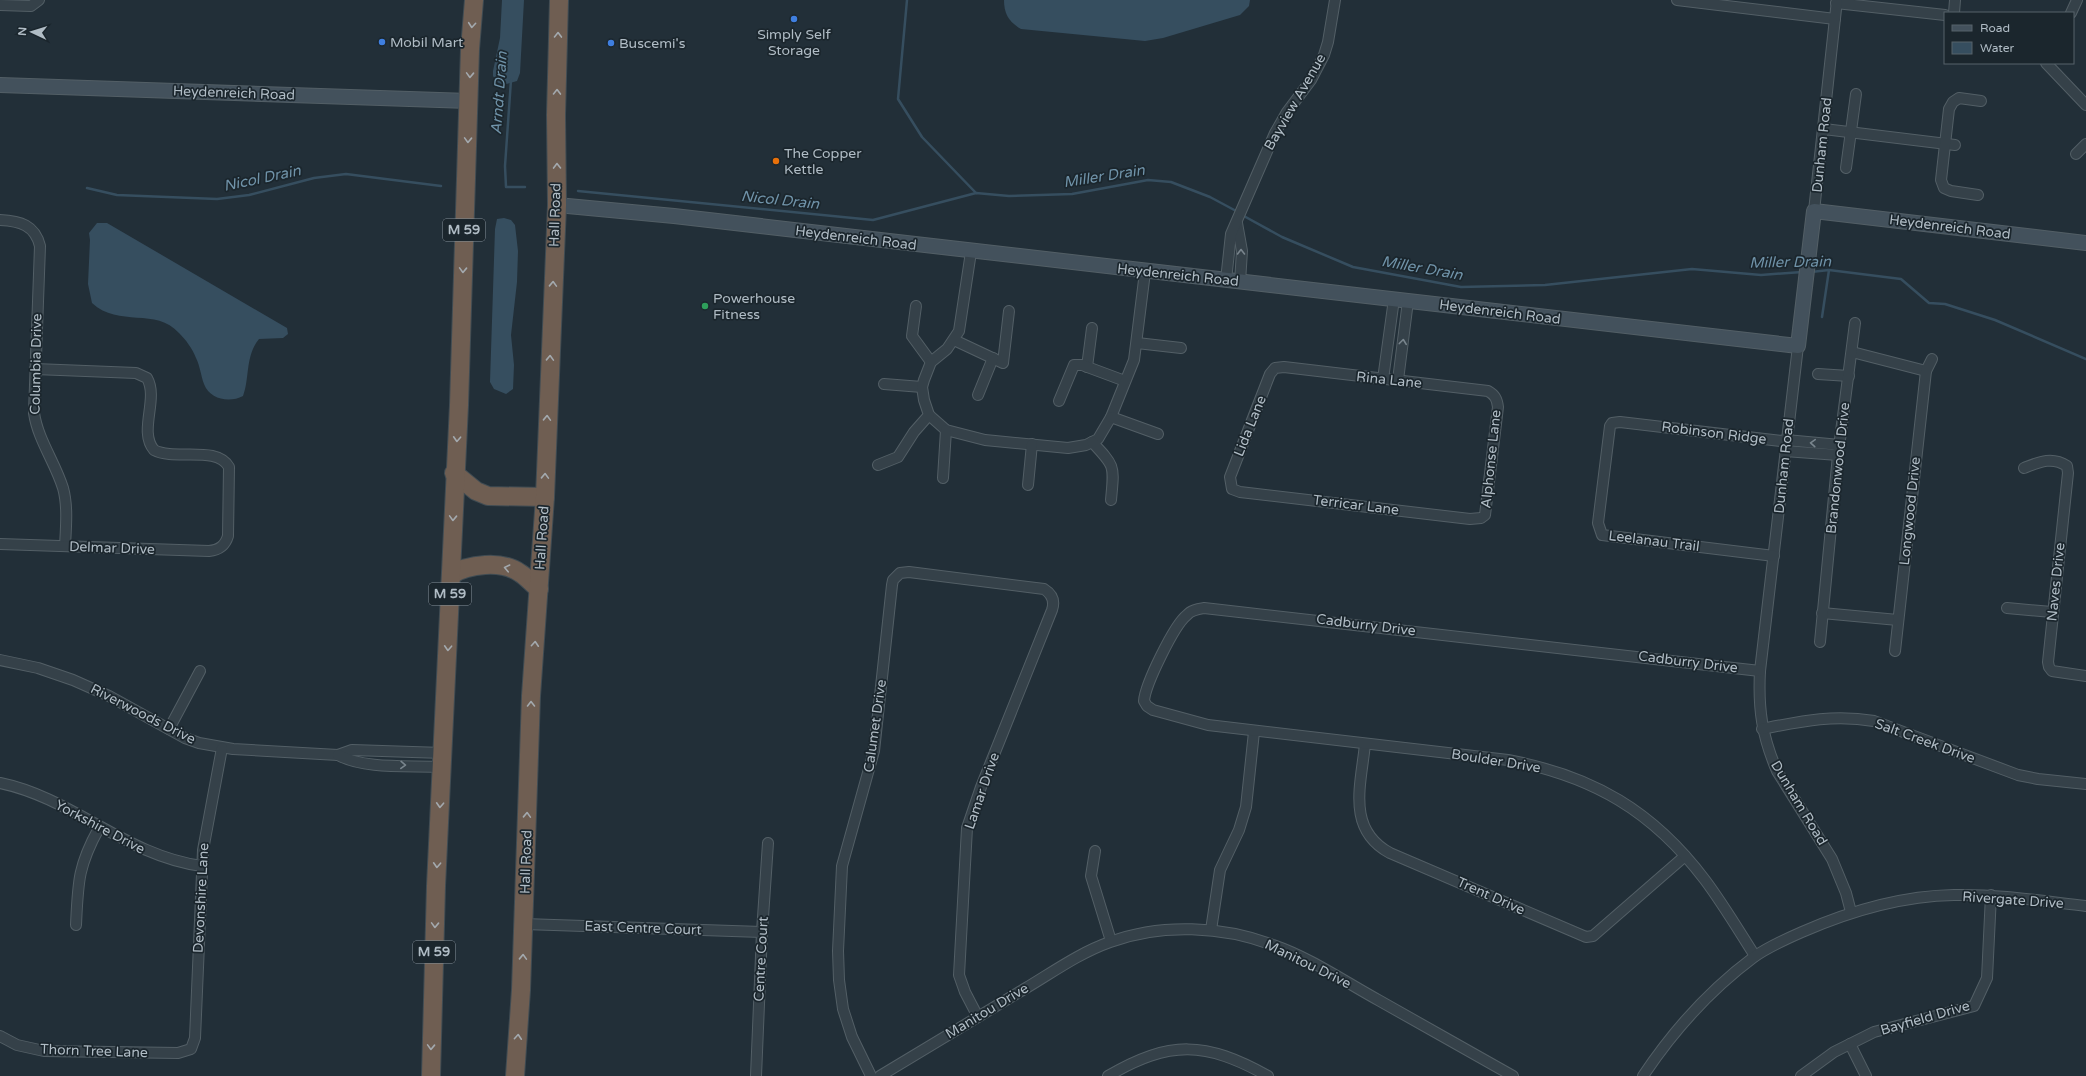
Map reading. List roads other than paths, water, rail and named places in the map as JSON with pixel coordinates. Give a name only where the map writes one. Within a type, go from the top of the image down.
[{"type":"highway","name":"M 59","points":[[430,1076],[474,0]]},
{"type":"highway","name":"Hall Road","points":[[515,1076],[524,924],[531,696],[545,497],[557,205],[556,116],[559,0]]},
{"type":"highway","points":[[454,473],[476,491],[488,496],[545,497]]},
{"type":"highway","points":[[451,575],[459,570],[473,565],[505,566],[519,572],[538,590]]},
{"type":"street","points":[[0,6],[27,6],[39,0]]},
{"type":"street","name":"Bayview Avenue","points":[[1226,280],[1230,239],[1275,133],[1287,112],[1311,80],[1324,55],[1328,42],[1335,0]]},
{"type":"street","points":[[1677,0],[1834,19]]},
{"type":"street","points":[[1954,12],[1955,0]]},
{"type":"street","points":[[2071,12],[2076,0]]},
{"type":"street","points":[[1836,2],[1944,15]]},
{"type":"street","name":"Dunham Road","points":[[1836,2],[1824,129],[1786,440],[1760,671],[1759,698],[1762,729],[1777,771],[1832,858],[1846,893],[1851,912]]},
{"type":"street","points":[[2047,64],[2086,105]]},
{"type":"street","name":"Heydenreich Road","points":[[0,85],[469,101]]},
{"type":"street","points":[[1846,168],[1856,94]]},
{"type":"street","points":[[1978,195],[1951,191],[1944,188],[1941,180],[1950,145],[1950,109],[1953,102],[1959,98],[1982,101]]},
{"type":"street","points":[[1824,129],[1950,145]]},
{"type":"street","points":[[2076,154],[2086,144]]},
{"type":"street","name":"Heydenreich Road","points":[[557,205],[682,217],[1145,272],[1798,346]]},
{"type":"street","name":"Heydenreich Road","points":[[1814,211],[2086,243]]},
{"type":"street","name":"Columbia Drive","points":[[0,220],[19,221],[30,228],[35,233],[40,246],[34,414],[37,427],[64,493],[66,506],[65,546]]},
{"type":"street","points":[[1237,223],[1242,251],[1240,282]]},
{"type":"street","points":[[972,252],[962,321],[954,340],[931,362],[922,386],[929,415],[946,430],[978,438],[1068,448],[1092,442],[1102,434],[1112,417],[1134,360],[1145,272]]},
{"type":"street","points":[[1383,379],[1394,300]]},
{"type":"street","points":[[1398,380],[1408,301]]},
{"type":"street","points":[[916,306],[912,336],[931,362]]},
{"type":"street","points":[[954,340],[1003,363],[1009,311]]},
{"type":"street","name":"Brandonwood Drive","points":[[1820,642],[1839,450],[1855,323]]},
{"type":"street","points":[[1087,367],[1092,328]]},
{"type":"street","points":[[1137,343],[1181,348]]},
{"type":"street","points":[[1852,352],[1926,371]]},
{"type":"street","points":[[978,395],[993,358]]},
{"type":"street","name":"Longwood Drive","points":[[1894,651],[1926,371],[1932,359]]},
{"type":"street","points":[[1059,401],[1074,365],[1087,367],[1125,381]]},
{"type":"street","name":"Rina Lane","points":[[1279,367],[1488,391],[1496,397]]},
{"type":"street","name":"Lida Lane","points":[[1232,489],[1230,486],[1230,477],[1270,374],[1275,368],[1279,367]]},
{"type":"street","name":"Delmar Drive","points":[[0,544],[209,552],[215,551],[223,546],[228,536],[230,467],[227,462],[219,457],[165,454],[154,450],[149,441],[151,389],[147,378],[136,373],[35,369]]},
{"type":"street","points":[[1818,374],[1849,376]]},
{"type":"street","points":[[884,384],[922,386]]},
{"type":"street","name":"Alphonse Lane","points":[[1481,518],[1485,515],[1486,508],[1489,466],[1498,407],[1496,397]]},
{"type":"street","points":[[878,465],[898,457],[914,432],[929,415]]},
{"type":"street","points":[[1112,417],[1158,434]]},
{"type":"street","name":"Robinson Ridge","points":[[1612,422],[1626,422],[1781,441],[1786,440],[1839,450]]},
{"type":"street","name":"Leelanau Trail","points":[[1612,422],[1608,429],[1598,523],[1602,535],[1774,556]]},
{"type":"street","points":[[943,478],[946,430]]},
{"type":"street","points":[[1092,442],[1111,464],[1113,474],[1111,500]]},
{"type":"street","points":[[1028,485],[1032,444]]},
{"type":"street","name":"Robinson Ridge","points":[[1785,451],[1839,450]]},
{"type":"street","name":"Naves Drive","points":[[2024,468],[2043,461],[2060,462],[2067,466],[2068,473],[2048,653],[2049,667],[2056,672],[2086,676]]},
{"type":"street","name":"Terricar Lane","points":[[1232,489],[1240,492],[1481,518]]},
{"type":"street","name":"Calumet Drive","points":[[871,1076],[852,1037],[841,1000],[838,951],[844,857],[874,751],[893,580],[900,573],[909,572],[1044,588],[1052,595]]},
{"type":"street","name":"Lamar Drive","points":[[978,1017],[965,992],[959,975],[967,828],[981,787],[1054,605],[1052,595]]},
{"type":"street","name":"Cadburry Drive","points":[[1254,732],[1208,725],[1153,710],[1144,702],[1148,687],[1175,627],[1188,613],[1204,608],[1226,609],[1760,671]]},
{"type":"street","points":[[2007,608],[2052,612]]},
{"type":"street","points":[[1822,613],[1898,620]]},
{"type":"street","name":"Riverwoods Drive","points":[[0,660],[38,668],[73,680],[109,696],[169,729],[199,743],[222,748],[338,755],[352,750],[376,750],[442,760]]},
{"type":"street","points":[[169,729],[200,671]]},
{"type":"street","name":"Salt Creek Drive","points":[[1762,729],[1831,717],[1874,721],[2018,775],[2038,779],[2086,784]]},
{"type":"street","points":[[1211,930],[1220,870],[1239,830],[1246,807],[1254,732]]},
{"type":"street","name":"Boulder Drive","points":[[1254,732],[1508,760],[1565,774],[1596,787],[1619,800],[1663,832],[1705,880],[1755,956]]},
{"type":"street","name":"Trent Drive","points":[[1365,744],[1360,787],[1360,814],[1363,826],[1376,844],[1396,855],[1586,937],[1592,936],[1685,856]]},
{"type":"street","name":"Devonshire Lane","points":[[191,1049],[195,1038],[202,866],[206,825],[222,748]]},
{"type":"street","points":[[375,764],[376,750]]},
{"type":"street","name":"Riverwoods Drive","points":[[338,755],[350,762],[375,764],[442,760]]},
{"type":"street","name":"Yorkshire Drive","points":[[0,783],[30,792],[54,802],[99,828],[156,855],[178,862],[202,866]]},
{"type":"street","points":[[76,925],[79,874],[86,853],[99,828]]},
{"type":"street","name":"Centre Court","points":[[756,1076],[762,932],[768,843]]},
{"type":"street","points":[[1095,851],[1091,876],[1112,941]]},
{"type":"street","name":"Rivergate Drive","points":[[1643,1076],[1654,1060],[1697,1008],[1716,989],[1755,956],[1790,938],[1851,912],[1895,901],[1932,897],[1991,895],[2086,906]]},
{"type":"street","name":"Bayfield Drive","points":[[1801,1076],[1824,1058],[1850,1044],[1891,1026],[1960,1011],[1974,1006],[1987,978],[1991,895]]},
{"type":"street","name":"East Centre Court","points":[[524,924],[762,932]]},
{"type":"street","name":"Manitou Drive","points":[[880,1076],[1062,966],[1112,941],[1166,931],[1211,930],[1255,939],[1298,956],[1513,1076]]},
{"type":"street","name":"Thorn Tree Lane","points":[[0,1036],[25,1047],[44,1051],[178,1053],[191,1049]]},
{"type":"street","points":[[1850,1044],[1866,1076]]},
{"type":"street","points":[[1108,1076],[1148,1056],[1181,1049],[1200,1050],[1225,1055],[1241,1061],[1268,1076]]},
{"type":"water","points":[[502,0],[524,0],[520,73],[517,81],[503,85],[497,82],[493,76],[500,38]]},
{"type":"water","points":[[1004,0],[1250,0],[1249,6],[1240,15],[1163,38],[1145,41],[1021,29],[1008,17]]},
{"type":"water","points":[[504,218],[511,220],[515,225],[518,251],[517,282],[511,335],[514,365],[513,389],[506,394],[494,389],[490,382],[495,229],[497,219]]},
{"type":"water","points":[[97,223],[107,223],[287,328],[288,334],[283,338],[259,339],[250,359],[243,396],[232,399],[221,399],[211,394],[204,384],[197,361],[191,348],[182,336],[170,325],[160,321],[114,315],[92,303],[88,284],[89,233]]},
{"type":"waterway","name":"Miller Drain","points":[[907,0],[898,99],[922,137],[976,193]]},
{"type":"waterway","name":"Arndt Drain","points":[[511,80],[505,166],[506,187],[525,187]]},
{"type":"waterway","name":"Nicol Drain","points":[[87,188],[117,195],[217,199],[249,195],[314,178],[346,174],[441,186]]},
{"type":"waterway","name":"Nicol Drain","points":[[578,191],[873,220],[976,193],[1009,196],[1072,194],[1148,180],[1171,182],[1210,197],[1238,212]]},
{"type":"waterway","name":"Miller Drain","points":[[1242,215],[1282,237],[1353,267],[1461,287],[1545,285],[1692,269],[1761,275],[1802,272]]},
{"type":"waterway","name":"Miller Drain","points":[[1811,272],[1829,270],[1901,279],[1929,303],[1945,304],[1995,320],[2086,359]]},
{"type":"waterway","points":[[1822,317],[1829,270]]},
{"type":"place","name":"Simply Self Storage","points":[[794,19]]},
{"type":"place","name":"Mobil Mart","points":[[382,42]]},
{"type":"place","name":"Buscemi's","points":[[611,43]]},
{"type":"place","name":"The Copper Kettle","points":[[776,161]]},
{"type":"place","name":"Powerhouse Fitness","points":[[705,306]]}]
